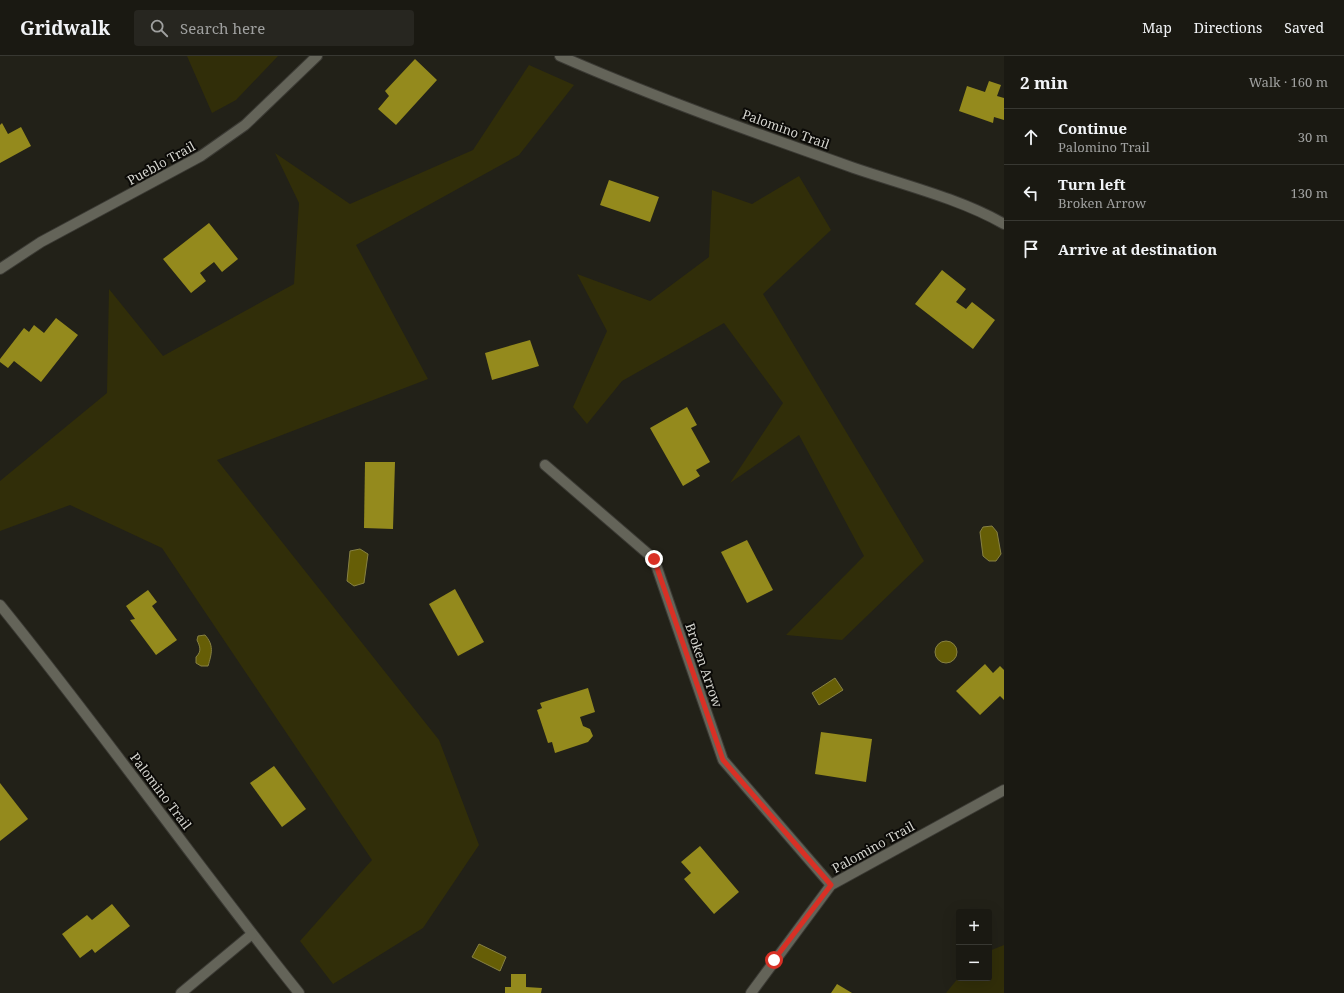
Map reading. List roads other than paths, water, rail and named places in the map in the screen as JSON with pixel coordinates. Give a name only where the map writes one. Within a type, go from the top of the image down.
[{"type":"street","name":"Pueblo Trail","points":[[0,269],[42,242],[201,156],[245,124],[318,56]]},
{"type":"street","name":"Palomino Trail","points":[[560,56],[666,100],[939,197],[993,218],[1004,224]]},
{"type":"street","name":"Broken Arrow","points":[[545,465],[654,559],[723,760],[831,885]]},
{"type":"street","name":"Palomino Trail","points":[[0,605],[66,687],[252,934],[300,993]]},
{"type":"street","name":"Palomino Trail","points":[[751,993],[831,885],[1004,790]]},
{"type":"street","points":[[181,993],[252,934]]}]
